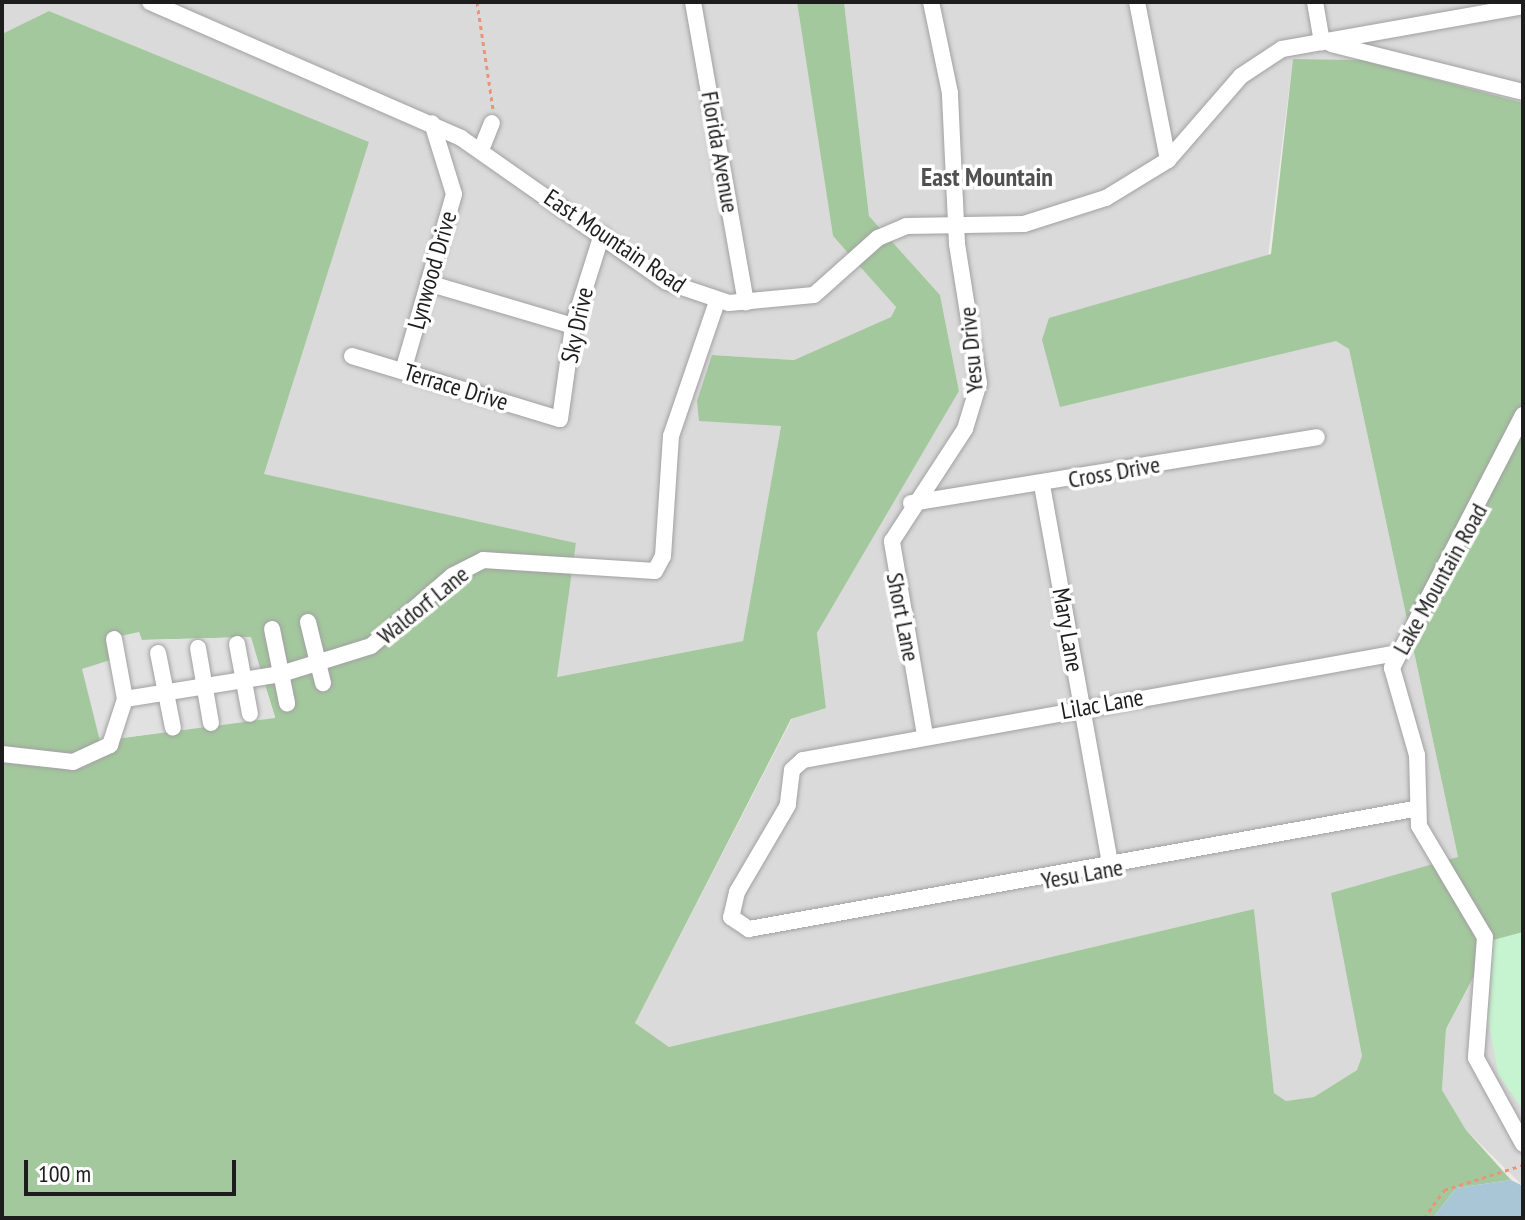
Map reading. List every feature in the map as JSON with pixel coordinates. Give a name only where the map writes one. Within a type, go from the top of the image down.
[{"type":"street","name":"East Mountain Road","points":[[150,2],[432,123],[481,150],[667,282],[717,302],[746,302],[822,291],[895,229],[1055,217],[1106,198],[1168,160],[1249,68],[1282,49],[1473,9],[1523,6]]},
{"type":"street","name":"Florida Avenue","points":[[693,2],[746,302]]},
{"type":"street","name":"Yesu Drive","points":[[911,503],[978,397],[958,226],[950,93],[931,2]]},
{"type":"street","points":[[1137,2],[1168,160]]},
{"type":"street","points":[[1315,2],[1322,42]]},
{"type":"street","name":"East Mountain Road","points":[[1322,42],[1523,92]]},
{"type":"street","name":"Lynwood Drive","points":[[403,371],[454,194],[432,123]]},
{"type":"street","points":[[481,150],[492,123]]},
{"type":"street","name":"Sky Drive","points":[[560,419],[573,326],[602,234]]},
{"type":"street","points":[[428,283],[573,326]]},
{"type":"street","name":"Waldorf Lane","points":[[125,699],[281,674],[382,642],[452,576],[483,560],[655,571],[663,556],[671,436],[717,302]]},
{"type":"street","name":"Terrace Drive","points":[[352,356],[560,419]]},
{"type":"street","name":"Lake Mountain Road","points":[[1414,809],[1417,755],[1394,691],[1397,653],[1482,505],[1523,415]]},
{"type":"street","name":"Cross Drive","points":[[911,503],[1042,485],[1317,437]]},
{"type":"street","name":"Mary Lane","points":[[1042,485],[1111,869]]},
{"type":"street","name":"Short Lane","points":[[911,503],[891,553],[925,735]]},
{"type":"street","points":[[308,622],[323,683]]},
{"type":"street","points":[[272,629],[287,703]]},
{"type":"street","points":[[2,754],[29,762],[94,758],[110,745],[125,699],[114,639]]},
{"type":"street","points":[[237,644],[250,714]]},
{"type":"street","points":[[198,648],[211,723]]},
{"type":"street","points":[[158,653],[173,728]]},
{"type":"street","name":"Lilac Lane","points":[[749,929],[733,922],[732,906],[788,805],[792,770],[808,759],[925,735],[1397,653]]},
{"type":"street","points":[[1414,809],[1485,937],[1476,1058],[1523,1144]]},
{"type":"street","name":"Yesu Lane","points":[[749,929],[1111,869],[1414,809]]},
{"type":"path","points":[[477,2],[492,123]]},
{"type":"path","points":[[1424,1218],[1444,1190],[1523,1165]]},
{"type":"shaded area","points":[[2,2],[797,2],[833,236],[896,306],[891,317],[794,360],[712,355],[781,426],[743,641],[556,677],[576,543],[263,474],[369,142],[49,11],[2,34]]},
{"type":"shaded area","points":[[844,2],[1523,2],[1523,103],[1363,60],[1293,59],[1268,256],[1349,349],[1458,857],[1357,1070],[1314,1097],[1285,1101],[1274,1093],[1254,909],[669,1047],[635,1023],[792,719],[826,707],[817,633],[959,391],[940,295],[869,216]]},
{"type":"shaded area","points":[[139,632],[142,640],[251,637],[275,718],[100,741],[82,669],[110,660],[116,637]]},
{"type":"shaded area","points":[[1523,937],[1523,1186],[1466,1130],[1442,1090],[1446,1029],[1492,944]]},
{"type":"green space","points":[[797,2],[844,2],[869,216],[940,295],[959,391],[817,633],[826,708],[791,719],[635,1023],[669,1047],[1254,909],[1274,1093],[1286,1101],[1314,1097],[1357,1070],[1362,1056],[1331,893],[1458,857],[1349,349],[1336,341],[1060,407],[1042,340],[1049,318],[1271,254],[1293,59],[1363,60],[1523,103],[1523,937],[1491,944],[1446,1029],[1442,1090],[1466,1130],[1511,1180],[1456,1188],[1433,1218],[2,1218],[2,34],[49,11],[369,142],[264,474],[576,543],[557,677],[743,641],[781,426],[699,421],[697,401],[712,355],[794,360],[891,317],[896,307],[833,236]],"holes":[[[139,632],[141,640],[250,637],[275,717],[100,741]]]},
{"type":"green space","points":[[1523,932],[1523,1110],[1498,1074],[1488,1018],[1493,940]]},
{"type":"water","points":[[1511,1180],[1523,1186],[1523,1218],[1433,1218],[1456,1188]]},
{"type":"district","name":"East Mountain","points":[[987,177]]}]
